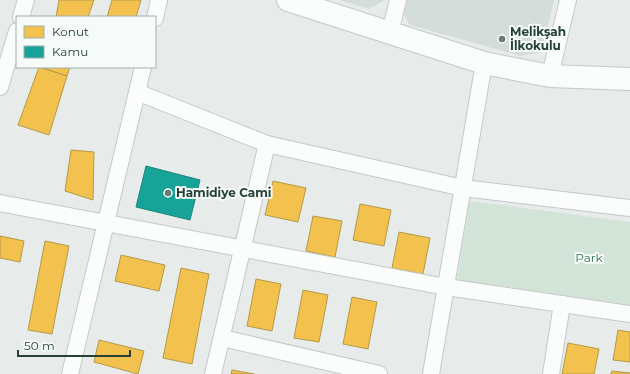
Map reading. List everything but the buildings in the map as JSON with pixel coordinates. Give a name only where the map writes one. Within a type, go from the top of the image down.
[{"type":"street","points":[[21,16],[26,0]]},
{"type":"street","points":[[156,16],[160,0]]},
{"type":"street","points":[[288,0],[484,63],[550,76],[630,79]]},
{"type":"street","points":[[390,33],[398,0]]},
{"type":"street","points":[[550,76],[568,0]]},
{"type":"street","points":[[0,87],[16,34]]},
{"type":"street","points":[[431,374],[484,63]]},
{"type":"street","points":[[70,374],[143,68]]},
{"type":"street","points":[[137,92],[268,144],[463,188],[630,208]]},
{"type":"street","points":[[213,374],[268,144]]},
{"type":"street","points":[[0,203],[446,287],[630,314]]},
{"type":"street","points":[[551,374],[562,304]]},
{"type":"street","points":[[222,338],[378,374]]},
{"type":"shaded area","points":[[340,0],[383,0],[369,9]]},
{"type":"shaded area","name":"Melikşah İlkokulu","points":[[405,0],[554,0],[542,52],[521,56],[410,25],[402,12]]},
{"type":"green space","name":"Park","points":[[469,201],[630,222],[630,305],[457,280]]},
{"type":"place","name":"Melikşah İlkokulu","points":[[502,39]]},
{"type":"place","name":"Hamidiye Cami","points":[[168,193]]}]
